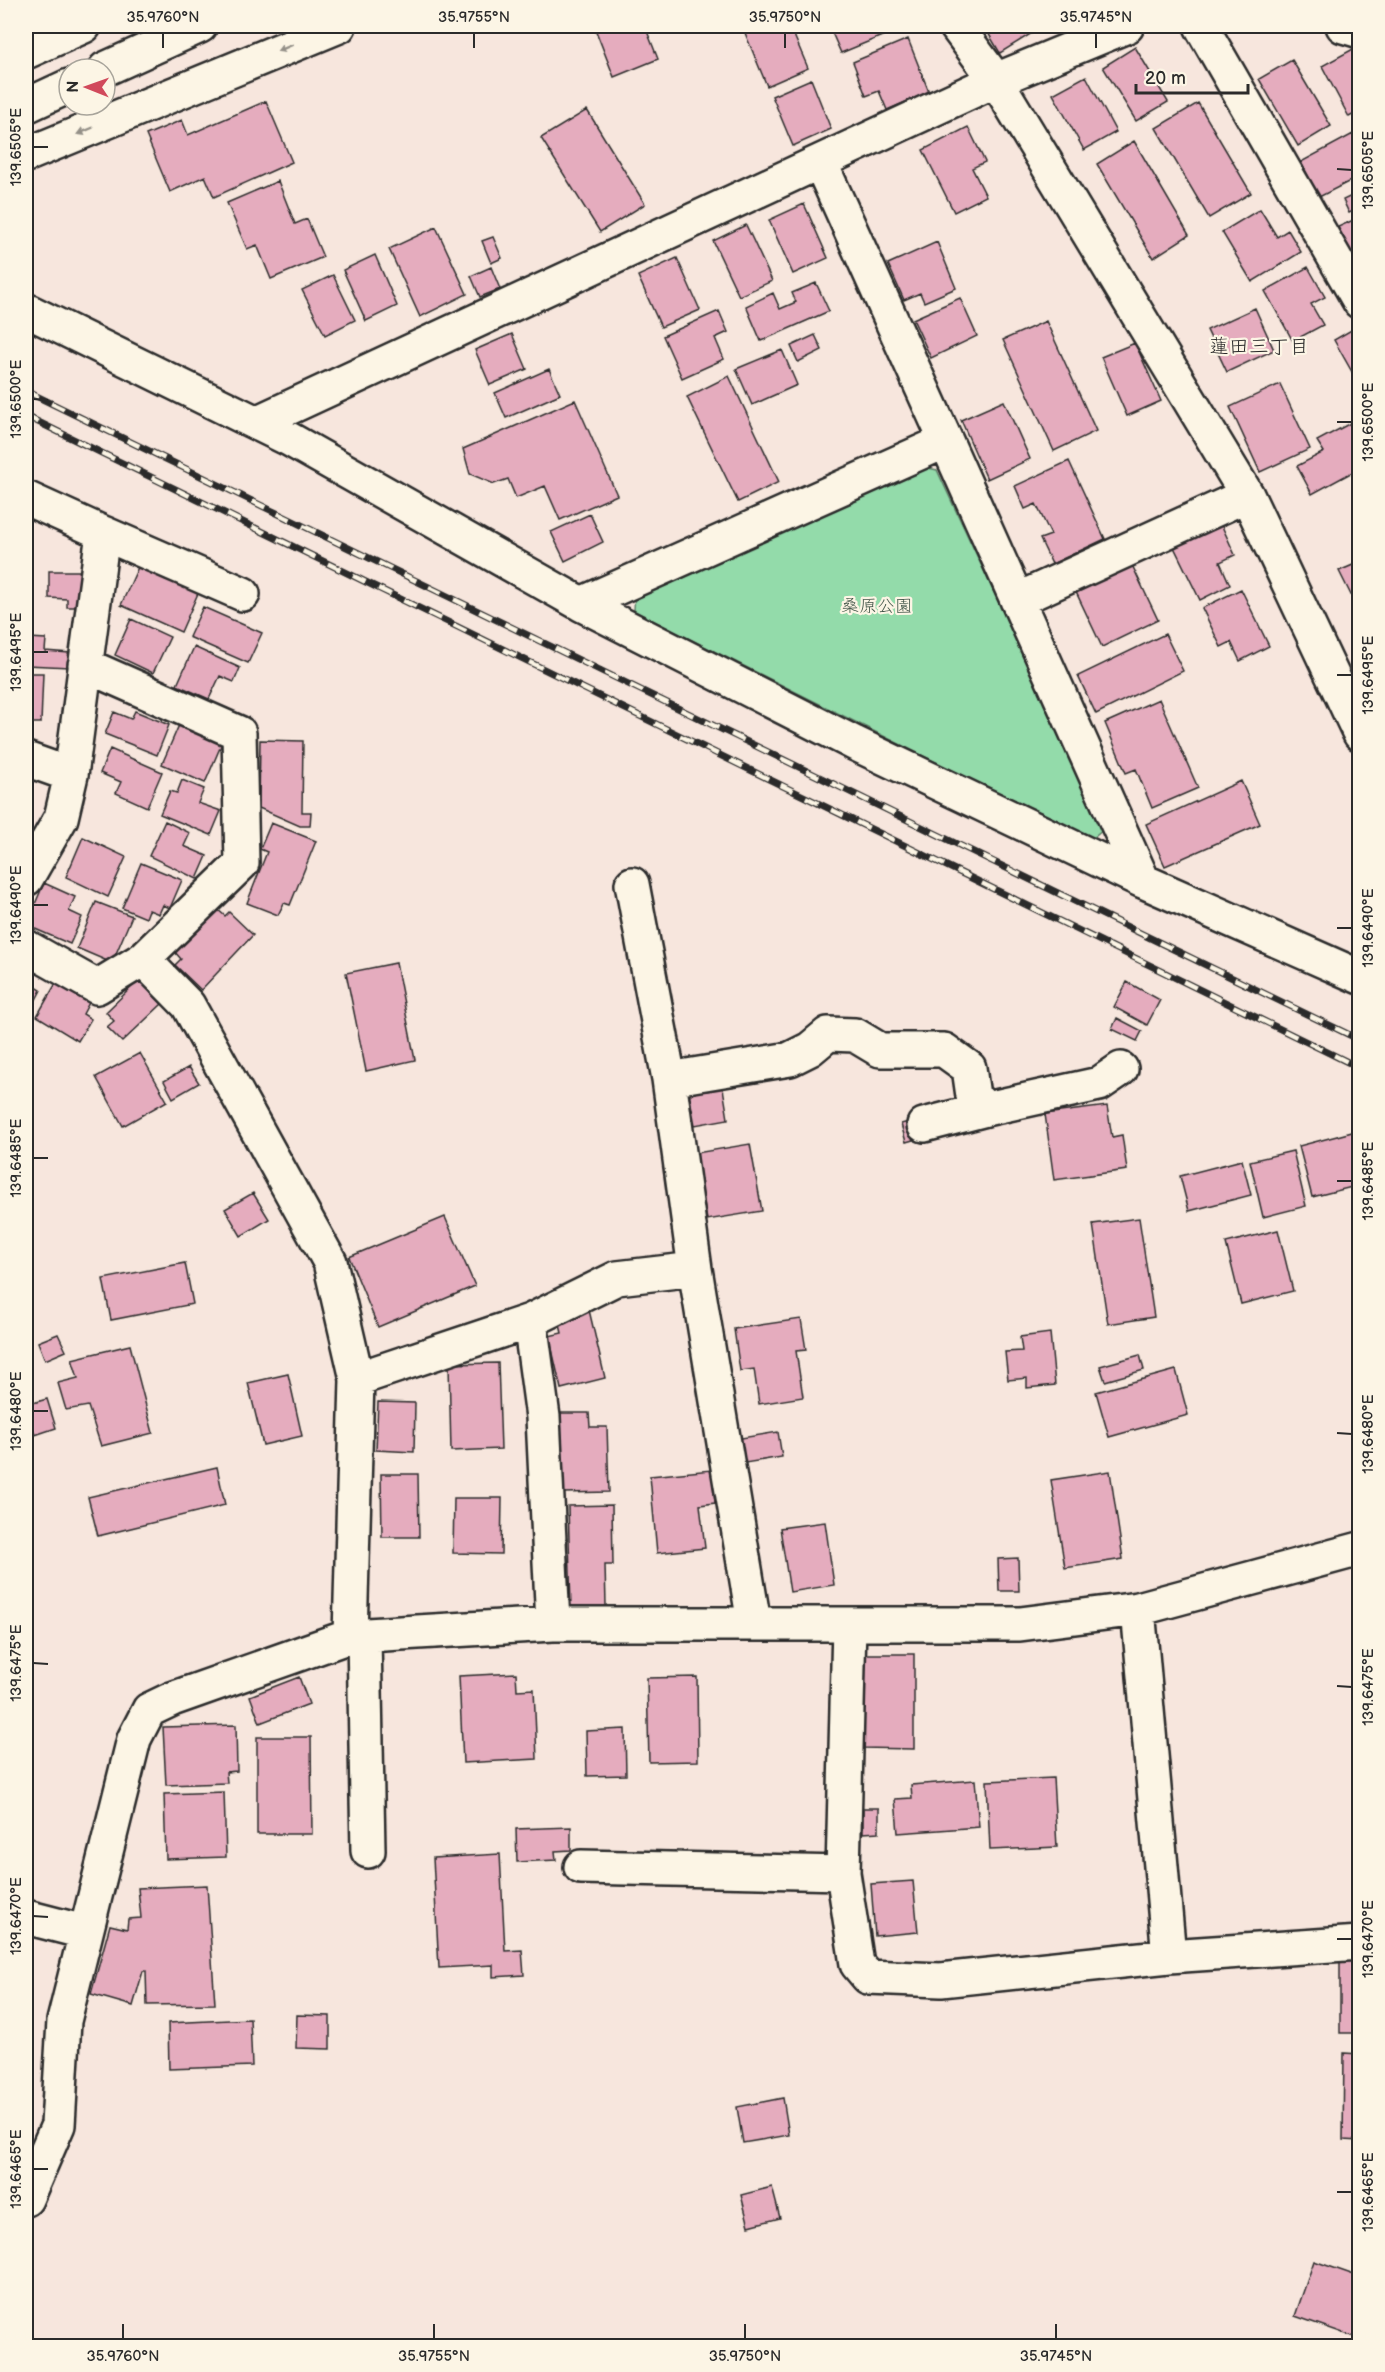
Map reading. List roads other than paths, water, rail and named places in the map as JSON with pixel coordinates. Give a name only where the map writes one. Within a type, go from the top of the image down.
[{"type":"street","points":[[26,52],[84,26]]},
{"type":"street","points":[[117,64],[200,26]]},
{"type":"street","points":[[26,155],[339,26]]},
{"type":"street","points":[[956,26],[996,80],[1248,495],[1359,734]]},
{"type":"street","points":[[256,423],[996,80],[1127,26]]},
{"type":"street","points":[[1202,26],[1359,302]]},
{"type":"street","points":[[1343,26],[1359,32]]},
{"type":"street","points":[[26,106],[57,92]]},
{"type":"street","points":[[820,162],[1143,881]]},
{"type":"street","points":[[26,310],[256,423],[581,604],[854,743],[1143,881],[1359,977]]},
{"type":"street","points":[[581,604],[946,441]]},
{"type":"street","points":[[1017,600],[1248,495]]},
{"type":"street","points":[[26,498],[243,594]]},
{"type":"street","points":[[26,879],[61,818],[71,775],[104,533]]},
{"type":"street","points":[[26,947],[97,987],[143,959],[242,863],[239,733],[85,665]]},
{"type":"street","points":[[26,759],[71,775]]},
{"type":"street","points":[[632,884],[669,1079],[695,1269],[754,1623]]},
{"type":"street","points":[[143,959],[188,1005],[330,1262],[357,1379],[357,1636],[368,1851]]},
{"type":"street","points":[[669,1079],[790,1059],[810,1049],[828,1034],[855,1035],[880,1050],[944,1050],[969,1068],[973,1096],[986,1109]]},
{"type":"street","points":[[924,1125],[1098,1084],[1120,1069]]},
{"type":"street","points":[[357,1379],[530,1321],[617,1278],[695,1269]]},
{"type":"street","points":[[530,1321],[543,1417],[554,1624]]},
{"type":"street","points":[[26,2199],[58,2125],[64,2020],[84,1932],[134,1739],[149,1710],[172,1699],[357,1636],[554,1624],[1020,1624],[1138,1610],[1359,1550]]},
{"type":"street","points":[[1138,1610],[1168,1956]]},
{"type":"street","points":[[849,1624],[843,1873],[857,1964],[868,1977],[941,1980],[1168,1956],[1359,1943]]},
{"type":"street","points":[[581,1867],[843,1873]]},
{"type":"street","points":[[26,1917],[84,1932]]},
{"type":"railway","points":[[26,391],[1360,1040]]},
{"type":"railway","points":[[26,416],[1360,1068]]},
{"type":"district","name":"蓮田三丁目","points":[[1259,347]]},
{"type":"park label","name":"桑原公園","points":[[877,606]]}]
